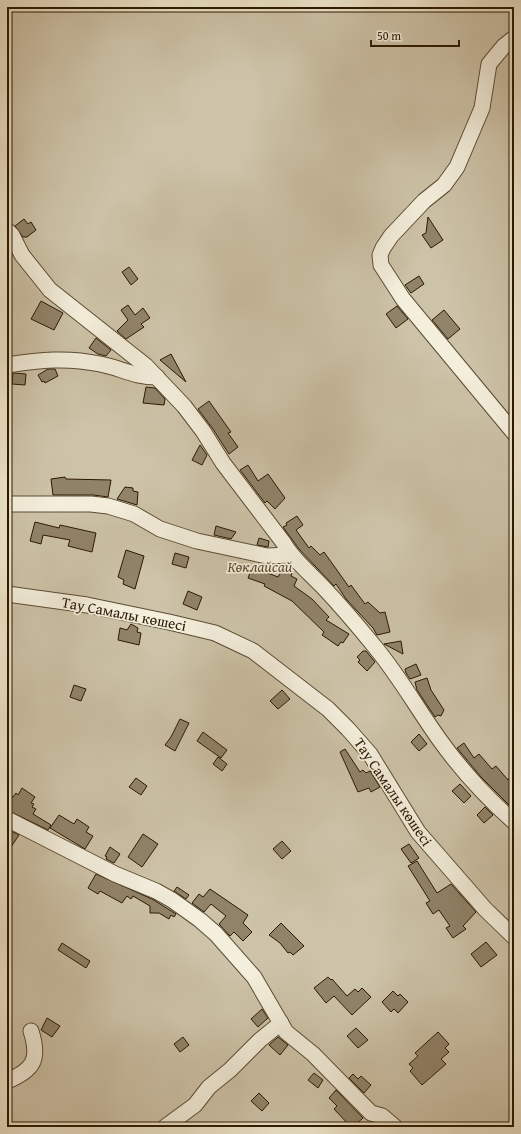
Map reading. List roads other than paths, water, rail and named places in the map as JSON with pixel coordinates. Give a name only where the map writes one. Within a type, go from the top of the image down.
[{"type":"street","points":[[514,38],[504,46],[489,64],[482,108],[457,168],[444,185],[424,201],[391,236],[382,248],[380,255],[381,265],[403,299],[514,433]]},
{"type":"street","points":[[7,230],[12,235],[22,255],[50,290],[146,366],[184,406],[203,431],[223,463],[283,542],[290,555],[322,587],[391,667],[439,740],[470,780],[514,822]]},
{"type":"street","points":[[7,365],[50,359],[76,360],[101,364],[128,374],[157,377]]},
{"type":"street","points":[[7,504],[90,504],[108,506],[134,514],[160,529],[197,541],[266,556],[290,555]]},
{"type":"street","name":"Тау Самалы көшесі","points":[[7,594],[87,605],[215,633],[253,651],[328,709],[348,728],[370,754],[418,832],[486,909],[514,937]]},
{"type":"street","points":[[7,819],[115,874],[156,891],[172,900],[200,920],[216,934],[254,977],[286,1032],[295,1041],[313,1054],[371,1113],[382,1116],[395,1127]]},
{"type":"street","points":[[165,1127],[195,1105],[209,1087],[230,1070],[260,1040],[281,1023]]},
{"type":"street","points":[[7,1081],[16,1078],[32,1066],[36,1057],[36,1044],[31,1031]]},
{"type":"park label","name":"Көклайсай","points":[[260,567]]}]
